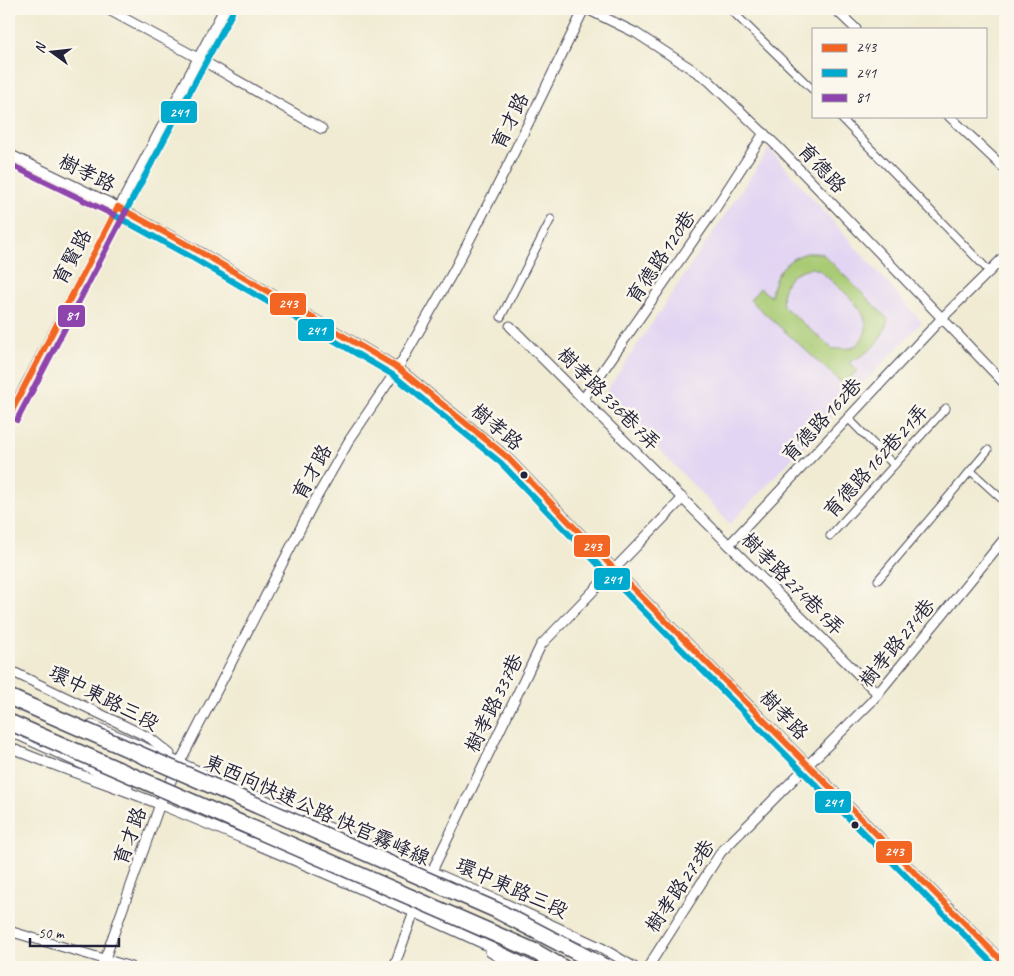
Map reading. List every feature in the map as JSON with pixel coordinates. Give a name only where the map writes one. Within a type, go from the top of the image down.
[{"type":"highway","points":[[9,690],[73,724]]},
{"type":"highway","name":"東西向快速公路 快官霧峰線","points":[[9,697],[496,910],[605,967]]},
{"type":"highway","points":[[9,722],[534,951],[562,967]]},
{"type":"highway","points":[[9,732],[62,746]]},
{"type":"highway","points":[[534,951],[553,967]]},
{"type":"street","points":[[107,9],[198,58],[322,129]]},
{"type":"street","name":"育賢路","points":[[9,416],[224,9]]},
{"type":"street","name":"育德路","points":[[585,9],[636,33],[707,79],[764,133],[1005,384]]},
{"type":"street","name":"育才路","points":[[103,963],[160,804],[180,762],[314,502],[350,439],[398,368],[453,272],[585,9]]},
{"type":"street","points":[[730,9],[812,89]]},
{"type":"street","points":[[835,9],[855,28]]},
{"type":"street","points":[[841,118],[990,272]]},
{"type":"street","points":[[951,118],[1005,169]]},
{"type":"street","name":"育德路120巷","points":[[584,398],[713,212],[764,133]]},
{"type":"street","name":"樹孝路","points":[[9,154],[118,207],[220,263],[398,368],[507,457],[615,570],[1005,964]]},
{"type":"street","points":[[501,317],[551,219]]},
{"type":"street","name":"育德路162巷","points":[[729,545],[941,319],[1005,256]]},
{"type":"street","name":"樹孝路336巷7弄","points":[[510,326],[683,498]]},
{"type":"street","name":"育德路162巷21弄","points":[[830,536],[946,408]]},
{"type":"street","points":[[848,418],[894,465]]},
{"type":"street","points":[[878,580],[988,450]]},
{"type":"street","points":[[971,471],[1005,502]]},
{"type":"street","name":"樹孝路337巷","points":[[432,871],[542,645],[683,498]]},
{"type":"street","name":"樹孝路274巷9弄","points":[[683,498],[878,694]]},
{"type":"street","name":"樹孝路274巷","points":[[809,765],[878,694],[1005,538]]},
{"type":"street","name":"環中東路三段","points":[[9,670],[150,738],[180,762]]},
{"type":"street","name":"環中東路三段","points":[[9,690],[432,871],[602,948],[634,967]]},
{"type":"street","points":[[9,732],[88,767],[160,804]]},
{"type":"street","points":[[9,747],[57,768],[160,804],[450,927],[533,967]]},
{"type":"street","name":"樹孝路273巷","points":[[648,967],[721,852],[809,765]]},
{"type":"street","points":[[394,967],[414,912]]},
{"type":"street","points":[[450,927],[515,967]]},
{"type":"street","points":[[9,931],[103,963],[131,967]]},
{"type":"shaded area","points":[[769,149],[922,322],[730,524],[605,393]]},
{"type":"green space","points":[[807,253],[822,253],[888,319],[879,340],[863,355],[849,362],[857,371],[843,384],[750,300],[760,288],[771,297],[777,275],[786,264]],"holes":[[[813,268],[819,270],[849,296],[858,306],[864,317],[866,328],[863,338],[852,348],[833,349],[783,306],[783,291],[793,275],[806,269]]]},
{"type":"transit line","name":"241","points":[[126,211],[232,13]]},
{"type":"transit line","name":"81","points":[[9,164],[114,215]]},
{"type":"transit line","name":"243","points":[[118,207],[195,249],[398,368],[507,457],[615,570],[1005,964]]},
{"type":"transit line","name":"243","points":[[9,416],[118,207]]},
{"type":"transit line","name":"81","points":[[17,420],[126,211]]},
{"type":"transit line","name":"241","points":[[114,215],[191,257],[393,375],[501,463],[609,576],[996,967]]}]
